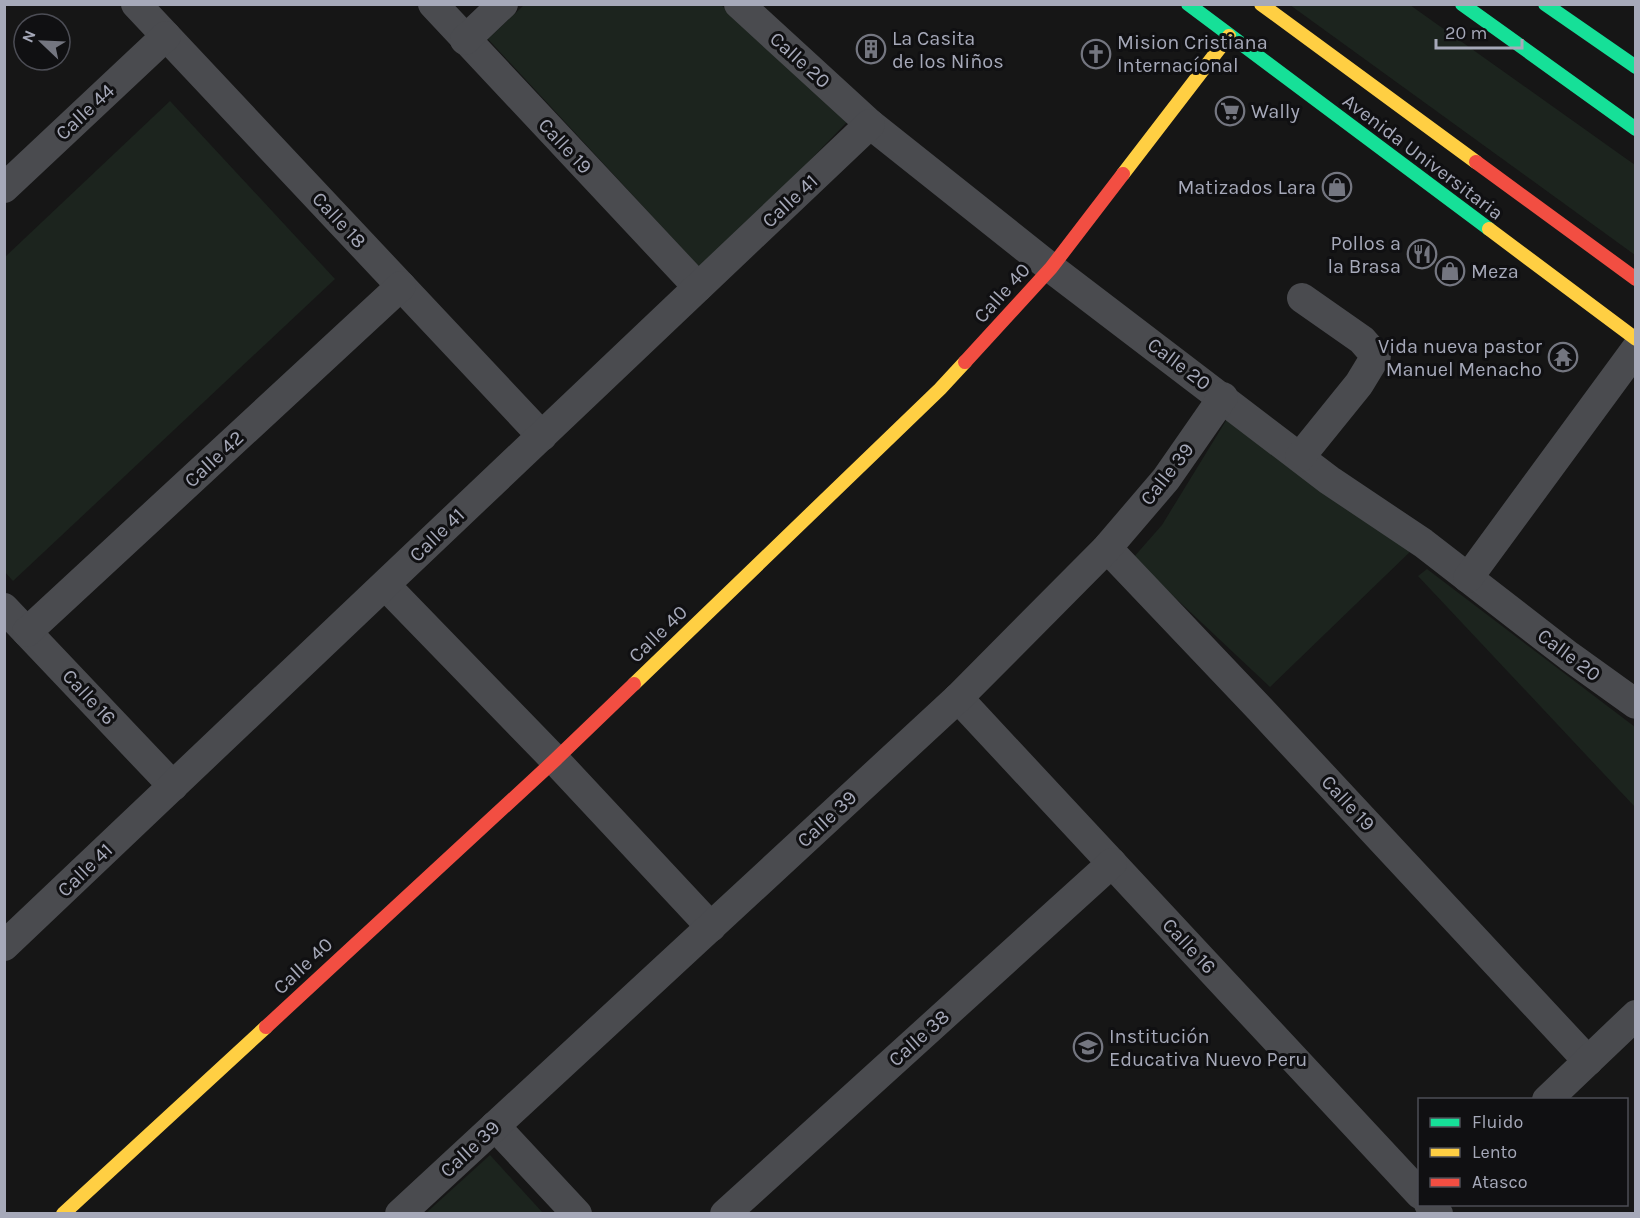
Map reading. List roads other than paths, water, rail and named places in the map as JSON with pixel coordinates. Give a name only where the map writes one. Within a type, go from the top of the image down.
[{"type":"street","name":"Calle 18","points":[[136,4],[542,436]]},
{"type":"street","name":"Calle 19","points":[[433,4],[698,287]]},
{"type":"street","points":[[465,40],[503,4]]},
{"type":"street","name":"Calle 20","points":[[739,4],[870,124],[1051,268],[1329,480],[1424,543],[1569,656],[1635,704]]},
{"type":"street","name":"Avenida Universitaria","points":[[1188,4],[1635,339]]},
{"type":"street","name":"Avenida Universitaria","points":[[1261,4],[1635,279]]},
{"type":"street","points":[[1462,4],[1635,129]]},
{"type":"street","points":[[1545,4],[1635,66]]},
{"type":"street","name":"Calle 44","points":[[4,188],[166,36]]},
{"type":"street","name":"Calle 40","points":[[63,1214],[555,760],[940,389],[1051,268],[1229,36]]},
{"type":"street","name":"Calle 41","points":[[5,945],[870,124]]},
{"type":"street","name":"Calle 42","points":[[27,632],[401,286]]},
{"type":"street","points":[[1300,457],[1359,384],[1376,356],[1362,340],[1302,298]]},
{"type":"street","points":[[1468,578],[1635,349]]},
{"type":"street","name":"Calle 39","points":[[400,1214],[958,698],[1107,548],[1166,479],[1223,398]]},
{"type":"street","name":"Calle 19","points":[[1107,548],[1588,1060]]},
{"type":"street","points":[[385,585],[555,760],[711,927]]},
{"type":"street","name":"Calle 16","points":[[4,608],[172,786]]},
{"type":"street","name":"Calle 16","points":[[958,698],[1418,1193]]},
{"type":"street","name":"Calle 38","points":[[725,1214],[1112,863]]},
{"type":"street","points":[[1549,1098],[1635,1015]]},
{"type":"street","points":[[495,1126],[577,1214]]},
{"type":"place","name":"La Casita de los Niños","points":[[871,49]]},
{"type":"place","name":"Mision Cristiana Internacíonal","points":[[1096,54]]},
{"type":"place","name":"Wally","points":[[1230,111]]},
{"type":"place","name":"Matizados Lara","points":[[1337,187]]},
{"type":"place","name":"Pollos a la Brasa","points":[[1422,254]]},
{"type":"place","name":"Meza","points":[[1450,271]]},
{"type":"place","name":"Vida nueva pastor Manuel Menacho","points":[[1563,357]]},
{"type":"place","name":"Institución Educativa Nuevo Peru","points":[[1088,1047]]}]
